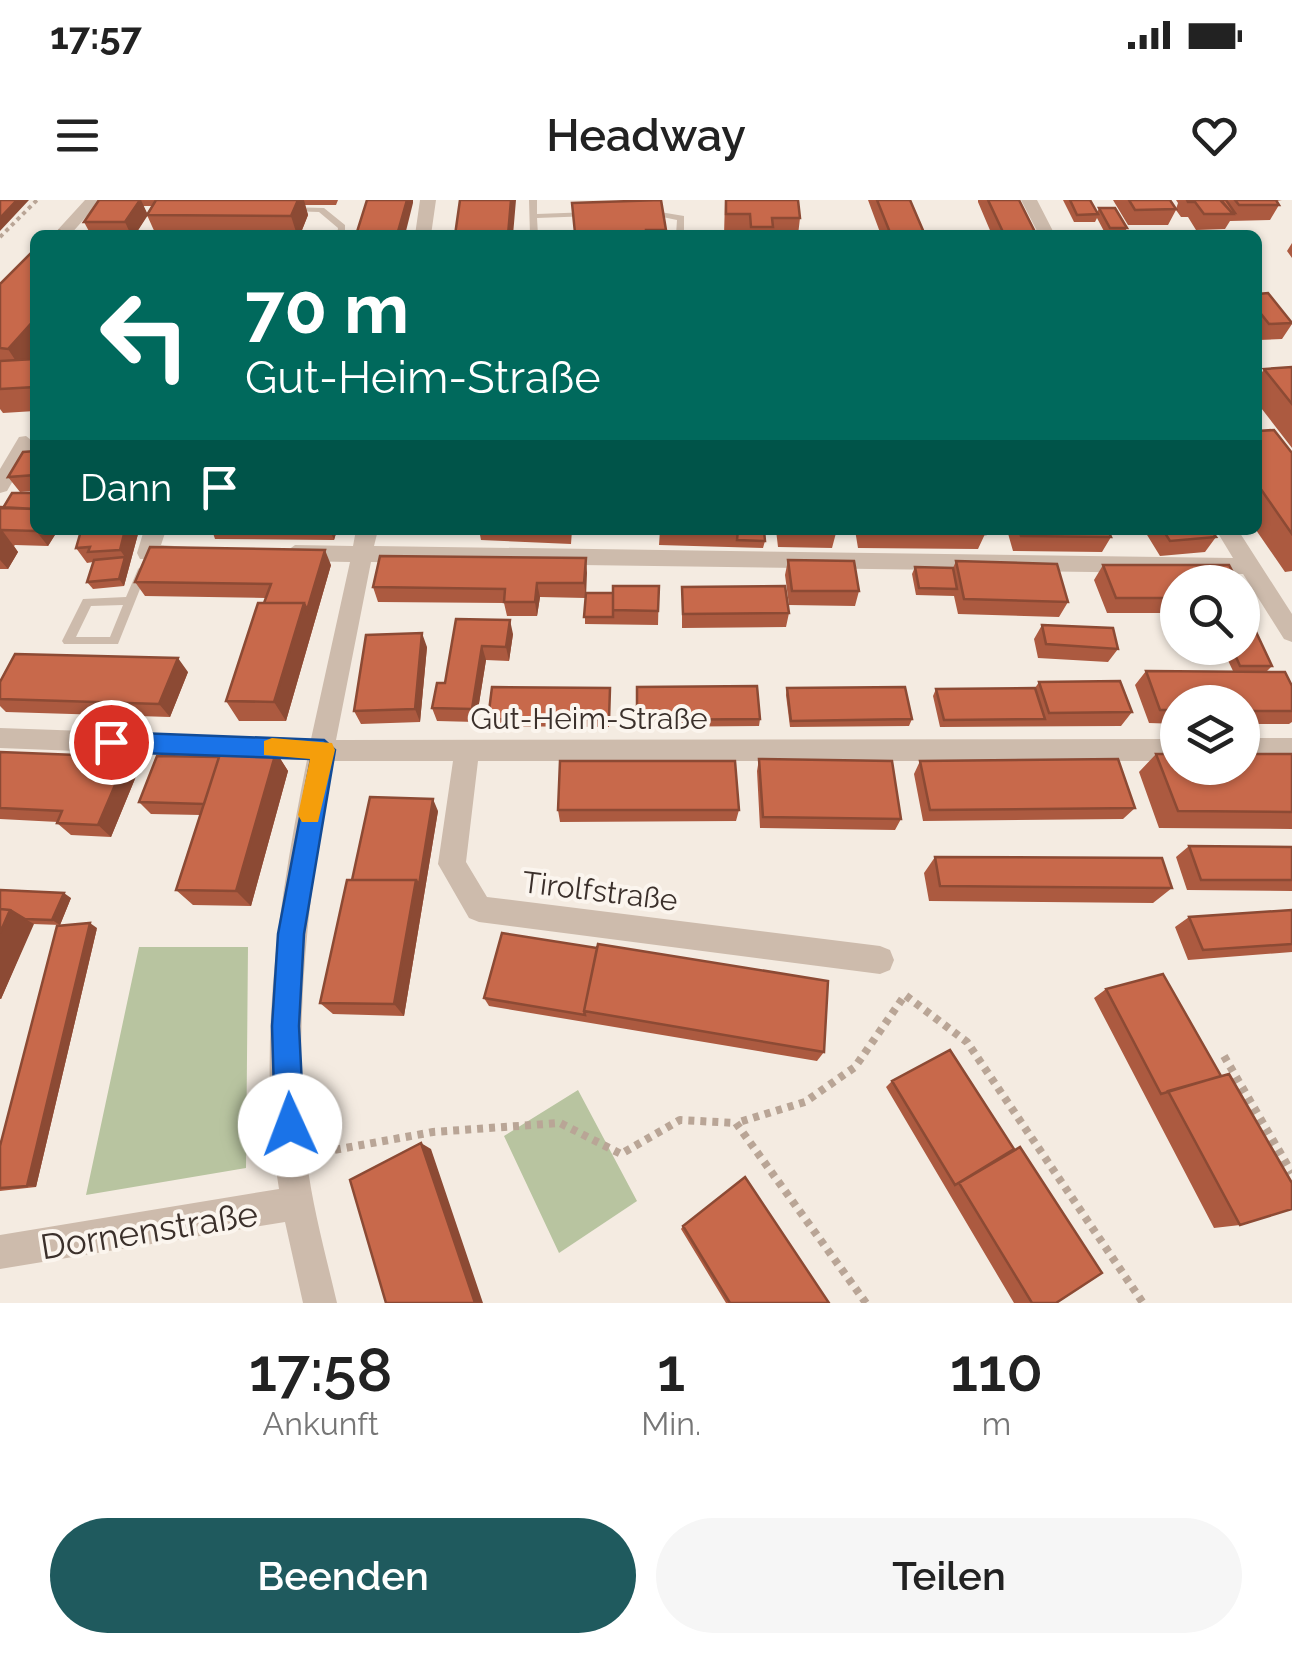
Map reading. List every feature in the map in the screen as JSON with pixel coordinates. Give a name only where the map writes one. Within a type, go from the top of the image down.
[{"type":"street","points":[[66,230],[94,200]]},
{"type":"street","points":[[424,230],[428,200]]},
{"type":"street","points":[[1029,200],[1044,230]]},
{"type":"street","points":[[0,441],[30,442]]},
{"type":"street","points":[[0,486],[30,443]]},
{"type":"street","points":[[153,535],[148,553],[204,553]]},
{"type":"street","points":[[1230,535],[1249,565]]},
{"type":"street","points":[[278,553],[364,542],[1213,565]]},
{"type":"street","points":[[320,1303],[297,1204],[291,1158],[286,1026],[291,934],[364,542]]},
{"type":"street","points":[[1260,582],[1292,633]]},
{"type":"street","name":"Gut-Heim-Straße","points":[[0,738],[324,750],[1160,750]]},
{"type":"street","points":[[1260,750],[1292,749]]},
{"type":"street","name":"Tirolfstraße","points":[[467,750],[452,864],[479,909],[880,960]]},
{"type":"street","name":"Dornenstraße","points":[[0,1252],[297,1204]]},
{"type":"lane","points":[[533,200],[534,230]]},
{"type":"lane","points":[[285,208],[330,214],[342,230]]},
{"type":"lane","points":[[639,212],[666,212],[680,218],[680,230]]},
{"type":"lane","points":[[533,216],[604,214]]},
{"type":"lane","points":[[130,601],[87,602],[68,641],[114,641],[130,601],[148,553]]},
{"type":"path","points":[[0,238],[37,200]]},
{"type":"path","points":[[323,1152],[434,1132],[560,1123],[622,1154],[680,1120],[736,1123],[805,1102],[855,1068],[905,995],[967,1042],[1143,1303]]},
{"type":"path","points":[[1224,1056],[1292,1172]]},
{"type":"path","points":[[736,1123],[866,1303]]},
{"type":"green space","points":[[139,947],[248,947],[246,1168],[86,1195]]},
{"type":"green space","points":[[578,1090],[637,1201],[559,1253],[504,1136]]},
{"type":"building","points":[[0,200],[17,200],[0,218]]},
{"type":"building","points":[[99,200],[140,200],[125,222],[84,222]]},
{"type":"building","points":[[156,200],[298,200],[291,216],[147,215]]},
{"type":"building","points":[[367,200],[407,200],[398,230],[358,230]]},
{"type":"building","points":[[460,200],[511,200],[508,230],[456,230]]},
{"type":"building","points":[[661,200],[666,230],[575,230],[572,203]]},
{"type":"building","points":[[726,200],[798,200],[800,218],[772,218],[773,227],[751,227],[750,214],[726,214]]},
{"type":"building","points":[[877,200],[910,200],[923,230],[889,230]]},
{"type":"building","points":[[988,200],[1019,200],[1034,230],[1002,230]]},
{"type":"building","points":[[1070,200],[1090,200],[1098,214],[1077,215]]},
{"type":"building","points":[[1129,200],[1170,200],[1176,209],[1135,210]]},
{"type":"building","points":[[1187,200],[1220,200],[1233,214],[1204,214],[1195,202]]},
{"type":"building","points":[[1235,200],[1276,200],[1279,205],[1239,205]]},
{"type":"building","points":[[1099,208],[1115,208],[1127,228],[1110,228]]},
{"type":"building","points":[[30,254],[30,325],[8,349],[0,348],[0,284]]},
{"type":"building","points":[[1268,293],[1292,323],[1269,324],[1262,315],[1262,294]]},
{"type":"building","points":[[30,359],[30,387],[0,389],[0,361]]},
{"type":"building","points":[[1292,367],[1292,404],[1264,369]]},
{"type":"building","points":[[1274,430],[1292,453],[1292,534],[1262,491],[1262,431]]},
{"type":"building","points":[[30,451],[30,475],[8,477],[23,452]]},
{"type":"building","points":[[12,493],[30,493],[30,509],[3,508]]},
{"type":"building","points":[[0,507],[30,509],[30,531],[0,533]]},
{"type":"building","points":[[80,535],[124,535],[120,550],[88,552],[90,547],[76,548]]},
{"type":"building","points":[[738,535],[764,535],[765,541],[737,540]]},
{"type":"building","points":[[1110,535],[1111,537],[1021,536]]},
{"type":"building","points":[[1166,535],[1216,537],[1170,541]]},
{"type":"building","points":[[150,547],[325,550],[307,610],[304,603],[264,603],[271,584],[135,582]]},
{"type":"building","points":[[380,556],[586,558],[584,583],[537,583],[535,602],[504,602],[505,589],[373,587]]},
{"type":"building","points":[[125,557],[119,579],[87,582],[94,560]]},
{"type":"building","points":[[788,560],[854,561],[859,591],[792,591]]},
{"type":"building","points":[[956,561],[1057,564],[1068,602],[964,599]]},
{"type":"building","points":[[1103,565],[1160,565],[1160,598],[1116,598]]},
{"type":"building","points":[[915,567],[953,568],[957,589],[919,588]]},
{"type":"building","points":[[613,586],[659,586],[658,611],[613,610]]},
{"type":"building","points":[[785,586],[789,613],[683,614],[682,587]]},
{"type":"building","points":[[586,593],[613,593],[613,617],[584,617]]},
{"type":"building","points":[[258,603],[304,603],[274,702],[226,701]]},
{"type":"building","points":[[456,619],[510,620],[506,647],[482,646],[472,709],[432,708],[437,683],[445,683]]},
{"type":"building","points":[[1042,625],[1113,628],[1118,649],[1046,644]]},
{"type":"building","points":[[422,633],[415,709],[354,711],[366,635]]},
{"type":"building","points":[[1260,640],[1272,666],[1240,666],[1260,665]]},
{"type":"building","points":[[15,654],[178,658],[159,704],[0,699],[0,682]]},
{"type":"building","points":[[1146,671],[1285,672],[1292,686],[1292,711],[1260,711],[1260,685],[1160,685],[1160,710]]},
{"type":"building","points":[[1120,681],[1132,712],[1049,713],[1039,682]]},
{"type":"building","points":[[757,686],[760,719],[637,720],[637,687]]},
{"type":"building","points":[[492,687],[610,688],[609,720],[488,719]]},
{"type":"building","points":[[905,687],[912,719],[791,721],[787,688]]},
{"type":"building","points":[[1035,688],[1045,719],[944,720],[936,689]]},
{"type":"building","points":[[221,751],[276,752],[236,891],[176,890]]},
{"type":"building","points":[[0,752],[127,757],[98,825],[57,823],[62,811],[0,808]]},
{"type":"building","points":[[1260,754],[1292,754],[1292,812],[1178,811],[1168,785],[1260,785]]},
{"type":"building","points":[[157,756],[219,757],[204,804],[139,802]]},
{"type":"building","points":[[759,759],[892,761],[901,819],[763,817]]},
{"type":"building","points":[[1118,759],[1135,808],[930,810],[920,761]]},
{"type":"building","points":[[560,761],[735,761],[739,810],[558,810]]},
{"type":"building","points":[[370,797],[433,799],[419,885],[416,880],[352,880]]},
{"type":"building","points":[[1189,846],[1292,847],[1292,880],[1201,880]]},
{"type":"building","points":[[935,857],[1162,858],[1172,888],[940,886]]},
{"type":"building","points":[[347,880],[416,880],[394,1004],[320,1003]]},
{"type":"building","points":[[0,890],[64,893],[52,920],[25,919],[0,909]]},
{"type":"building","points":[[0,909],[10,910],[0,933]]},
{"type":"building","points":[[1292,910],[1292,944],[1203,950],[1189,917]]},
{"type":"building","points":[[90,923],[27,1186],[0,1188],[0,1146],[57,926]]},
{"type":"building","points":[[502,933],[597,948],[585,1015],[484,998]]},
{"type":"building","points":[[598,944],[828,981],[824,1052],[584,1011]]},
{"type":"building","points":[[1163,974],[1221,1076],[1161,1094],[1106,989]]},
{"type":"building","points":[[950,1050],[1014,1149],[955,1185],[892,1081]]},
{"type":"building","points":[[1229,1074],[1292,1183],[1292,1209],[1240,1225],[1168,1091]]},
{"type":"building","points":[[421,1143],[475,1303],[386,1303],[350,1180]]},
{"type":"building","points":[[1020,1147],[1102,1273],[1056,1303],[1032,1303],[959,1183]]},
{"type":"building","points":[[745,1177],[829,1303],[730,1303],[683,1226]]},
{"type":"slow traffic","points":[[272,748],[324,750],[310,815]]},
{"type":"route","points":[[111,742],[324,750],[316,773],[291,934],[286,1026],[290,1125]]}]
